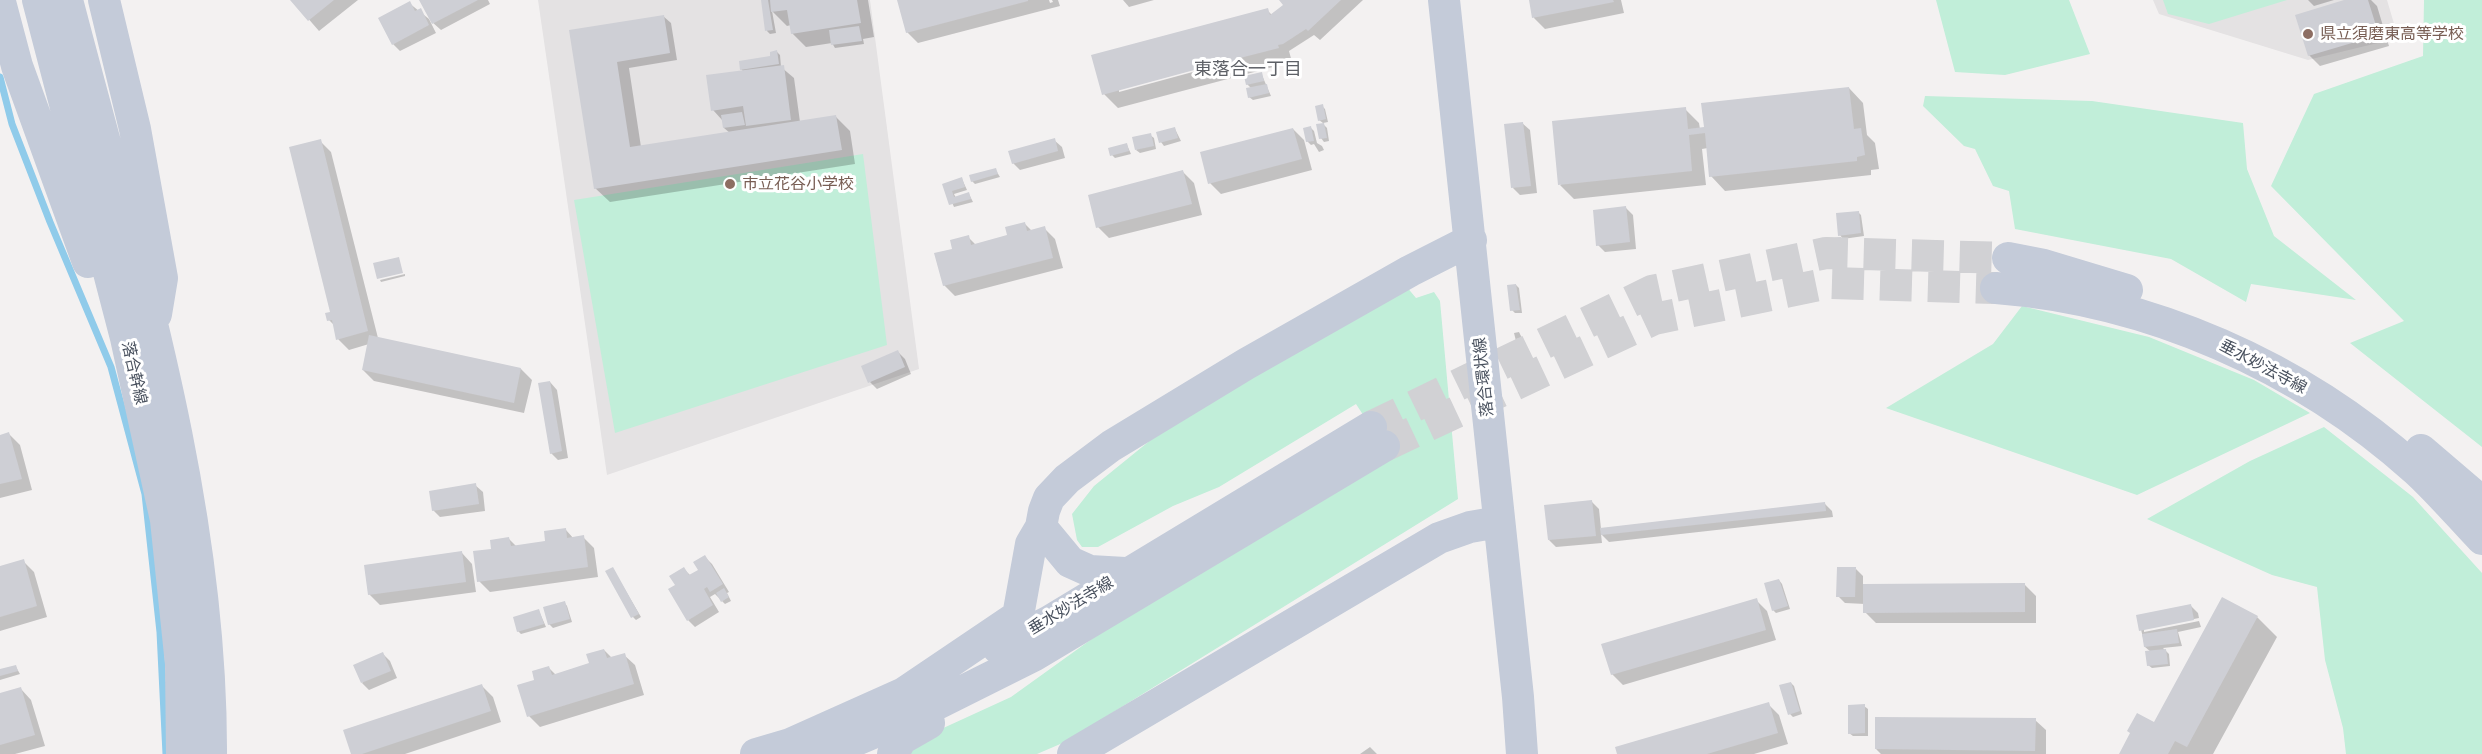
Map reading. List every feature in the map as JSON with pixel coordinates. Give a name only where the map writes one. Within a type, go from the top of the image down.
[{"type":"street","name":"落合幹線","points":[[38,0],[106,207],[139,334],[166,520],[181,664],[182,754]]},
{"type":"street","name":"落合幹線","points":[[67,0],[106,207]]},
{"type":"street","points":[[0,2],[17,66],[100,297],[139,334],[162,278],[135,129],[104,0]]},
{"type":"street","name":"落合環状線","points":[[1444,0],[1471,240],[1522,754]]},
{"type":"street","points":[[904,693],[1018,616],[1031,544],[1041,527],[1044,511],[1054,490],[1111,446],[1246,364],[1410,271],[1471,240]]},
{"type":"street","name":"垂水妙法寺線","points":[[2008,258],[2044,265],[2171,303],[2235,328],[2328,381],[2371,410],[2482,502]]},
{"type":"street","name":"垂水妙法寺線","points":[[1996,288],[2044,292],[2105,304],[2211,339],[2270,368],[2322,399],[2383,442],[2417,471],[2482,539]]},
{"type":"street","name":"落合幹線","points":[[139,334],[176,427],[194,521],[206,624],[211,754]]},
{"type":"street","name":"垂水妙法寺線","points":[[756,754],[789,744],[961,667],[1050,621],[1125,573],[1377,437],[1033,656],[913,716],[823,754]]},
{"type":"street","points":[[1073,754],[1440,538],[1470,527],[1499,522]]},
{"type":"street","points":[[1041,527],[1070,562],[1090,571],[1125,573]]},
{"type":"street","points":[[894,754],[901,739],[951,712],[1033,656]]},
{"type":"shaded area","name":"市立花谷小学校","points":[[538,0],[870,0],[919,369],[607,475]]},
{"type":"shaded area","name":"県立須磨東高等学校","points":[[2153,0],[2387,0],[2395,27],[2390,40],[2308,60],[2159,14]]},
{"type":"green space","points":[[1936,0],[2069,0],[2090,54],[2005,75],[1955,72]]},
{"type":"green space","points":[[2163,0],[2287,0],[2209,24],[2168,14]]},
{"type":"green space","points":[[2424,0],[2482,0],[2482,447],[2350,343],[2404,321],[2271,186],[2314,94],[2423,56]]},
{"type":"green space","points":[[1925,96],[2092,101],[2243,123],[2247,169],[2274,236],[2356,300],[2251,284],[2246,302],[2171,259],[2015,229],[2009,191],[1993,186],[1975,149],[1964,146],[1923,106]]},
{"type":"green space","points":[[863,154],[887,345],[615,433],[574,200]]},
{"type":"green space","points":[[1406,286],[1416,298],[1434,292],[1440,301],[1458,499],[1065,742],[1037,754],[907,754],[915,741],[1011,697],[1146,600],[1371,427],[1356,404],[1219,487],[1173,506],[1098,547],[1082,547],[1077,540],[1072,514],[1094,486],[1163,430]]},
{"type":"green space","points":[[2022,306],[2149,337],[2254,380],[2310,413],[2137,495],[1886,408],[1993,344]]},
{"type":"green space","points":[[2324,427],[2413,497],[2482,573],[2482,754],[2346,754],[2343,728],[2325,660],[2317,587],[2272,575],[2147,519],[2250,461]]},
{"type":"building","points":[[290,0],[334,0],[308,21]]},
{"type":"building","points":[[419,0],[478,0],[432,24]]},
{"type":"building","points":[[761,0],[768,0],[773,30],[765,31]]},
{"type":"building","points":[[770,0],[857,0],[861,23],[791,34],[787,10],[771,12]]},
{"type":"building","points":[[897,0],[1028,0],[1028,1],[906,33]]},
{"type":"building","points":[[1279,0],[1341,0],[1308,31],[1306,29],[1278,45],[1279,48],[1236,59],[1239,70],[1201,80],[1198,69],[1102,95],[1091,55],[1268,8],[1270,15],[1283,5]]},
{"type":"building","points":[[1529,0],[1613,0],[1614,2],[1532,18]]},
{"type":"building","points":[[2344,0],[2368,0],[2379,35],[2308,56],[2295,15]]},
{"type":"building","points":[[410,1],[415,11],[421,8],[429,25],[392,45],[378,18]]},
{"type":"building","points":[[664,15],[670,53],[617,62],[630,147],[836,115],[842,150],[594,189],[569,30]]},
{"type":"building","points":[[859,26],[862,41],[831,45],[829,30]]},
{"type":"building","points":[[777,50],[779,64],[740,70],[739,61],[770,56],[770,52]]},
{"type":"building","points":[[784,65],[791,120],[746,126],[743,106],[711,111],[706,75]]},
{"type":"building","points":[[1262,72],[1264,81],[1246,85],[1244,76]]},
{"type":"building","points":[[1267,84],[1269,93],[1248,98],[1246,88]]},
{"type":"building","points":[[1849,87],[1854,129],[1861,128],[1865,155],[1857,157],[1857,161],[1709,177],[1705,133],[1689,135],[1692,171],[1558,185],[1552,121],[1686,107],[1688,129],[1704,127],[1701,103]]},
{"type":"building","points":[[1323,104],[1326,119],[1318,121],[1315,106]]},
{"type":"building","points":[[742,112],[745,125],[723,128],[721,115]]},
{"type":"building","points":[[1523,122],[1531,186],[1511,188],[1504,124]]},
{"type":"building","points":[[1324,123],[1327,138],[1319,139],[1316,124]]},
{"type":"building","points":[[1311,126],[1314,141],[1306,142],[1303,128]]},
{"type":"building","points":[[1175,127],[1178,138],[1159,143],[1156,132]]},
{"type":"building","points":[[1293,128],[1302,159],[1208,184],[1200,152]]},
{"type":"building","points":[[1151,133],[1154,146],[1135,150],[1132,137]]},
{"type":"building","points":[[1055,138],[1058,151],[1012,164],[1008,151]]},
{"type":"building","points":[[321,139],[368,331],[336,340],[332,320],[327,321],[325,313],[330,312],[289,147]]},
{"type":"building","points":[[1127,143],[1129,151],[1110,156],[1108,148]]},
{"type":"building","points":[[996,168],[998,174],[971,182],[969,175]]},
{"type":"building","points":[[1183,170],[1192,204],[1096,228],[1088,195]]},
{"type":"building","points":[[962,177],[965,187],[952,191],[954,197],[969,192],[971,199],[949,205],[942,184]]},
{"type":"building","points":[[1626,206],[1630,242],[1596,246],[1593,210]]},
{"type":"building","points":[[1859,211],[1861,233],[1838,236],[1836,213]]},
{"type":"building","points":[[1025,222],[1027,231],[1045,226],[1053,258],[943,286],[934,253],[952,249],[950,240],[969,235],[971,245],[1007,235],[1005,227]]},
{"type":"building","points":[[1841,237],[1841,245],[1828,246],[1827,239]]},
{"type":"building","points":[[399,257],[403,273],[377,279],[373,263]]},
{"type":"building","points":[[1516,284],[1520,310],[1510,311],[1507,285]]},
{"type":"building","points":[[369,335],[521,368],[514,403],[362,370]]},
{"type":"building","points":[[898,350],[905,367],[868,383],[861,366]]},
{"type":"building","points":[[550,381],[562,451],[550,454],[538,383]]},
{"type":"building","points":[[9,432],[22,479],[0,484],[0,435]]},
{"type":"building","points":[[476,483],[479,504],[432,511],[429,491]]},
{"type":"building","points":[[1592,500],[1596,536],[1548,540],[1544,505]]},
{"type":"building","points":[[1825,502],[1826,511],[1601,535],[1600,528]]},
{"type":"building","points":[[566,528],[567,538],[584,535],[588,567],[477,582],[473,551],[491,549],[490,540],[509,537],[511,546],[545,541],[544,531]]},
{"type":"building","points":[[462,551],[466,582],[368,595],[364,565]]},
{"type":"building","points":[[705,555],[723,584],[710,592],[707,587],[704,589],[713,605],[687,621],[668,589],[675,585],[669,576],[684,567],[689,575],[698,570],[693,562]]},
{"type":"building","points":[[24,559],[37,606],[0,617],[0,566]]},
{"type":"building","points":[[613,567],[639,614],[631,618],[605,571]]},
{"type":"building","points":[[1837,567],[1856,567],[1855,597],[1836,597]]},
{"type":"building","points":[[1779,579],[1788,606],[1772,611],[1764,583]]},
{"type":"building","points":[[2025,583],[2025,612],[1863,613],[1863,584]]},
{"type":"building","points":[[724,588],[729,597],[721,602],[716,593]]},
{"type":"building","points":[[2222,597],[2258,616],[2187,747],[2175,741],[2168,754],[2119,754],[2130,733],[2127,731],[2137,713],[2154,722]]},
{"type":"building","points":[[1757,598],[1766,630],[1611,675],[1601,644]]},
{"type":"building","points":[[565,601],[570,619],[548,625],[543,607]]},
{"type":"building","points":[[2191,604],[2194,620],[2139,631],[2136,615]]},
{"type":"building","points":[[539,609],[544,624],[517,632],[513,617]]},
{"type":"building","points":[[2177,629],[2179,643],[2144,647],[2142,634]]},
{"type":"building","points":[[604,649],[607,658],[625,653],[634,684],[527,717],[517,685],[534,680],[532,671],[549,666],[552,675],[589,663],[586,654]]},
{"type":"building","points":[[2166,649],[2168,664],[2147,666],[2145,651]]},
{"type":"building","points":[[383,652],[391,671],[361,683],[353,665]]},
{"type":"building","points":[[16,665],[18,671],[0,676],[0,669]]},
{"type":"building","points":[[1791,682],[1800,711],[1788,715],[1779,685]]},
{"type":"building","points":[[482,684],[491,711],[362,754],[351,754],[343,730]]},
{"type":"building","points":[[21,687],[35,735],[0,745],[0,693]]},
{"type":"building","points":[[1769,702],[1778,733],[1707,754],[1617,754],[1615,747]]},
{"type":"building","points":[[1865,704],[1865,733],[1848,734],[1848,705]]},
{"type":"building","points":[[1875,717],[2036,718],[2035,751],[1875,749]]},
{"type":"waterway","points":[[0,77],[12,124],[111,367],[145,494],[160,632],[166,754]]},
{"type":"tunnel","points":[[1371,427],[1652,291],[1826,253],[2008,258]]},
{"type":"tunnel","points":[[1384,446],[1654,319],[1829,283],[1996,288]]},
{"type":"place","name":"県立須磨東高等学校","points":[[2308,34]]},
{"type":"place","name":"市立花谷小学校","points":[[730,184]]},
{"type":"district","name":"東落合一丁目","points":[[1248,70]]}]
